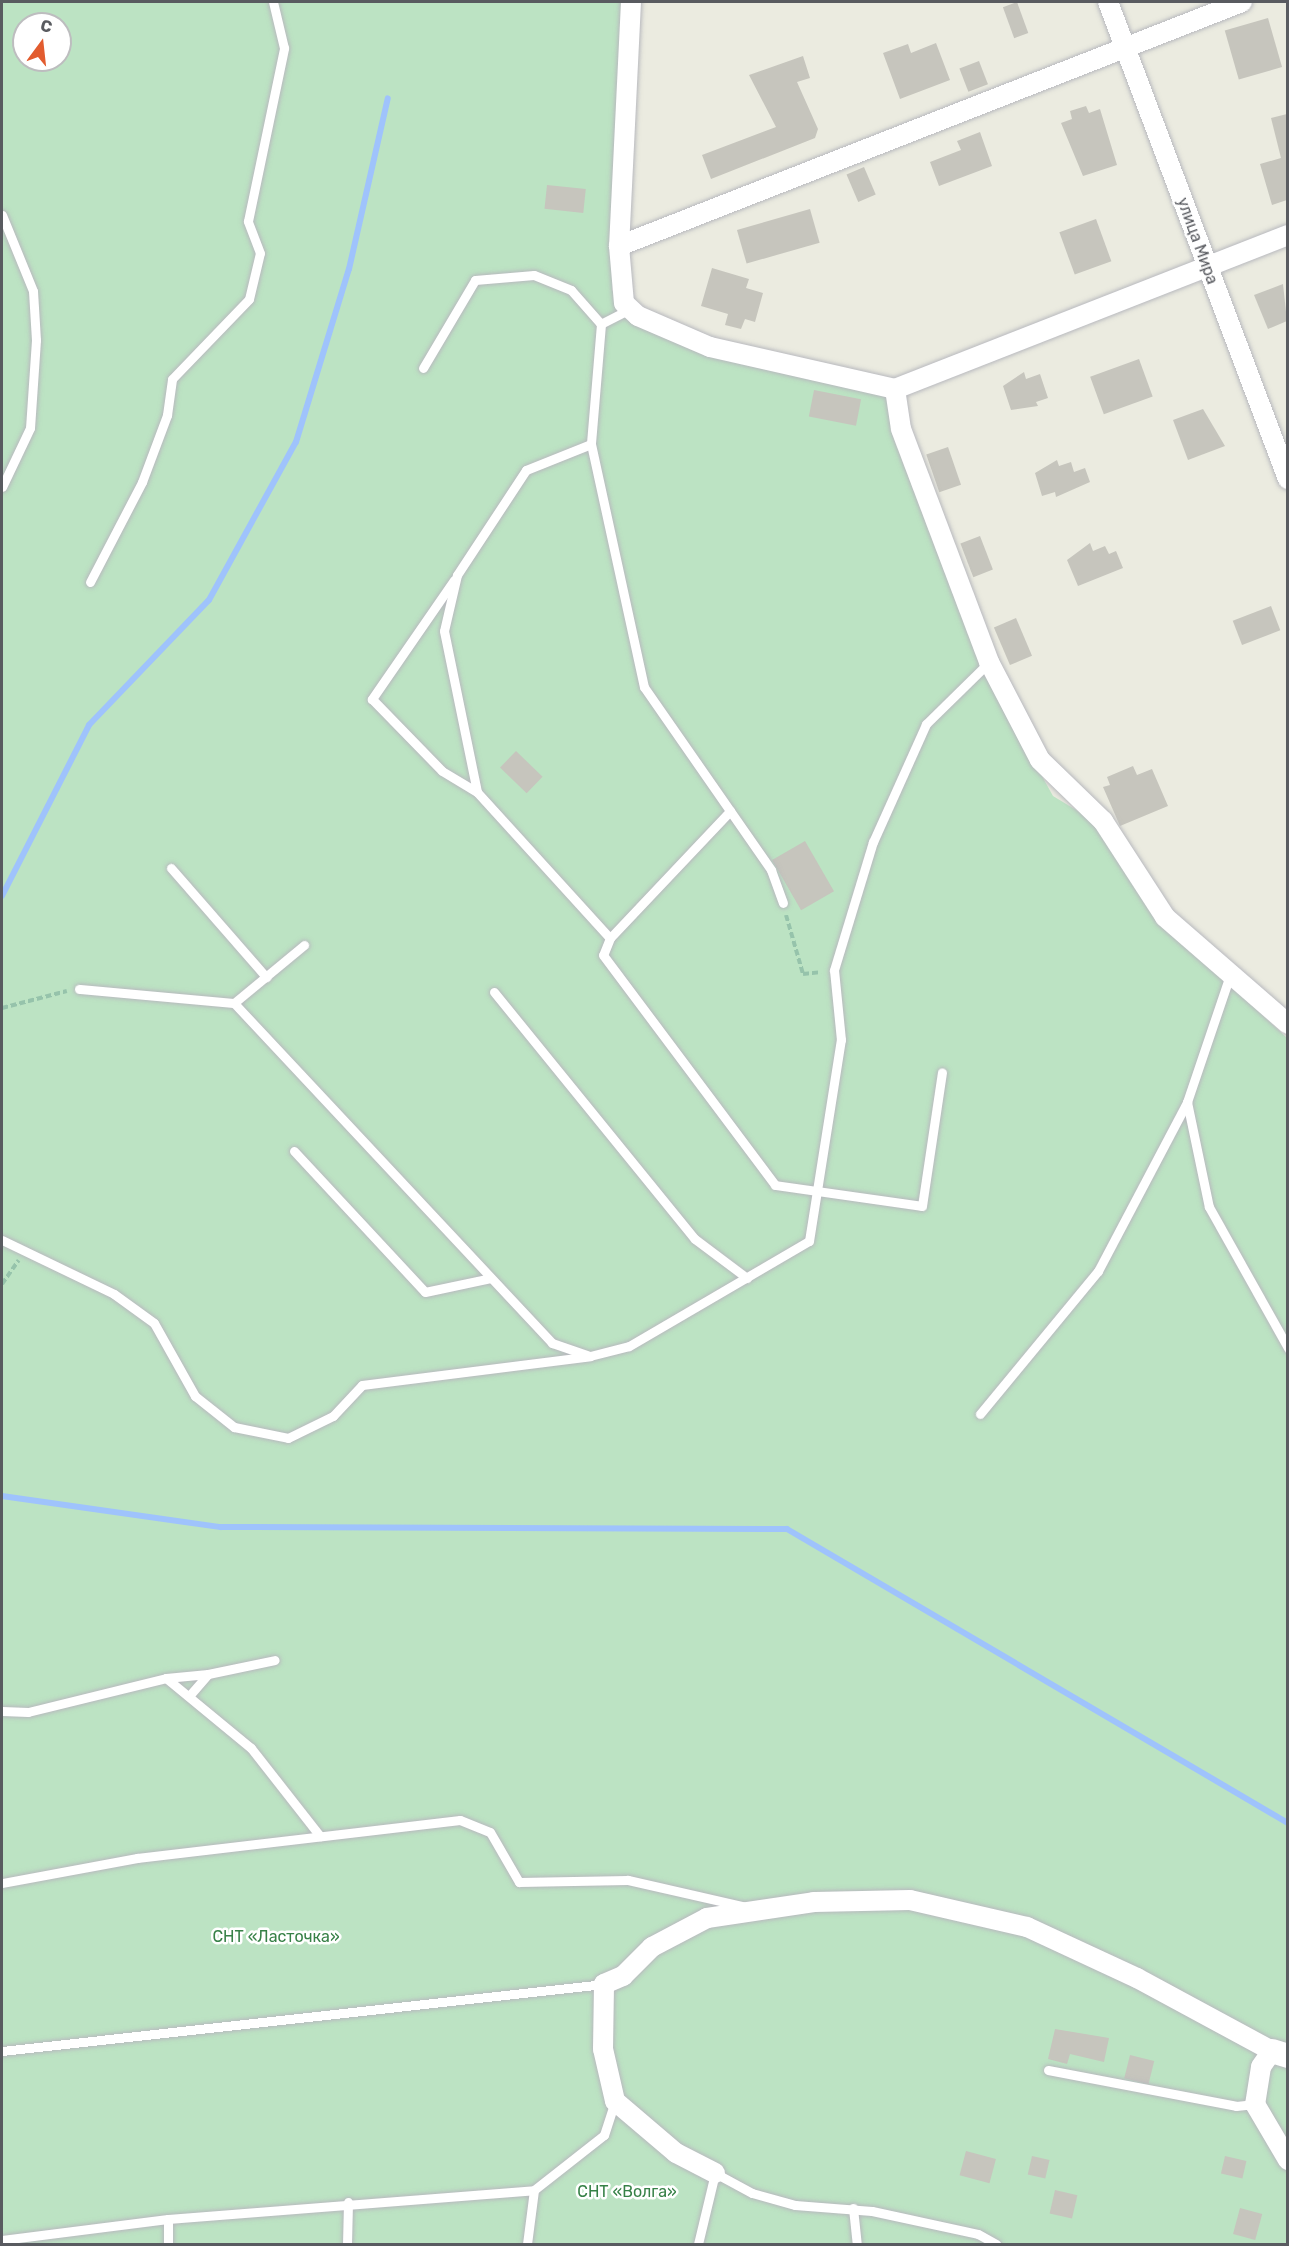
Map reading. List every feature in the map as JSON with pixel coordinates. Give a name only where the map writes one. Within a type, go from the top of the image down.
[{"type":"street","points":[[631,2],[619,280],[630,309],[710,346],[895,389],[1207,269],[1287,235]]},
{"type":"street","name":"улица Мира","points":[[1108,2],[1207,269],[1282,444],[1287,479]]},
{"type":"street","points":[[619,246],[1127,50],[1242,2]]},
{"type":"street","points":[[895,389],[901,429],[989,662],[1040,760],[1103,821],[1165,917],[1287,1024]]},
{"type":"street","points":[[715,2173],[676,2153],[615,2101],[603,2049],[604,1984],[623,1976],[652,1947],[698,1923],[753,1908],[910,1900],[973,1911],[1027,1927],[1137,1978],[1280,2054],[1261,2067],[1255,2104],[1287,2160]]},
{"type":"lane","points":[[90,582],[142,482],[167,415],[172,379],[249,299],[260,254],[248,221],[284,48],[273,2]]},
{"type":"lane","points":[[2,215],[33,291],[36,340],[30,428],[2,487]]},
{"type":"lane","points":[[423,368],[475,280],[534,275],[571,290],[602,324],[591,444],[644,687],[771,870],[783,903]]},
{"type":"lane","points":[[602,324],[630,309]]},
{"type":"lane","points":[[591,444],[526,470],[372,699],[442,771],[477,792],[610,938]]},
{"type":"lane","points":[[457,575],[444,631],[477,792]]},
{"type":"lane","points":[[2,1240],[114,1294],[154,1323],[195,1396],[234,1427],[288,1437],[333,1416],[362,1385],[590,1356],[629,1346],[747,1278],[809,1241],[842,1040],[834,970],[873,842],[926,724],[989,662]]},
{"type":"lane","points":[[730,811],[610,938],[603,955],[775,1185],[922,1206],[942,1072]]},
{"type":"lane","points":[[171,868],[266,977]]},
{"type":"lane","points":[[234,1003],[304,945]]},
{"type":"lane","points":[[980,1414],[1098,1271],[1187,1102],[1230,975]]},
{"type":"lane","points":[[79,989],[234,1003],[552,1343],[590,1356]]},
{"type":"lane","points":[[494,992],[695,1239],[747,1278]]},
{"type":"lane","points":[[1187,1102],[1209,1207],[1287,1348]]},
{"type":"lane","points":[[294,1151],[425,1292],[491,1278]]},
{"type":"lane","points":[[2,1711],[28,1712],[166,1678],[208,1674],[275,1660]]},
{"type":"lane","points":[[189,1696],[208,1674]]},
{"type":"lane","points":[[166,1678],[251,1748],[320,1836]]},
{"type":"lane","points":[[2,1883],[137,1858],[460,1820],[490,1832],[519,1882],[628,1880],[753,1908]]},
{"type":"lane","points":[[2,2051],[604,1984]]},
{"type":"lane","points":[[1048,2070],[1236,2106],[1255,2104]]},
{"type":"lane","points":[[2,2240],[168,2218],[348,2202],[534,2190],[604,2135],[615,2101]]},
{"type":"lane","points":[[698,2244],[715,2173],[752,2193],[795,2205],[836,2211],[852,2208],[996,2244]]},
{"type":"lane","points":[[527,2244],[534,2190]]},
{"type":"lane","points":[[347,2244],[348,2202]]},
{"type":"lane","points":[[852,2208],[857,2244]]},
{"type":"lane","points":[[168,2218],[168,2244]]},
{"type":"path","points":[[783,903],[803,974],[834,970]]},
{"type":"path","points":[[2,1008],[79,989]]},
{"type":"path","points":[[2,1284],[26,1252]]},
{"type":"green space","points":[[2,2],[624,2],[612,290],[632,318],[888,396],[892,434],[979,662],[1053,796],[1096,822],[1162,922],[1287,1038],[1287,2244],[2,2244]]},
{"type":"building","points":[[1017,2],[1028,33],[1014,38],[1003,7]]},
{"type":"building","points":[[1268,18],[1282,67],[1239,79],[1225,30]]},
{"type":"building","points":[[936,43],[950,80],[900,99],[883,53],[908,44],[911,53]]},
{"type":"building","points":[[803,56],[810,78],[797,82],[818,129],[815,138],[711,179],[702,155],[776,127],[749,75]]},
{"type":"building","points":[[979,61],[988,84],[968,92],[959,69]]},
{"type":"building","points":[[1086,106],[1089,113],[1100,109],[1117,165],[1083,176],[1061,123],[1072,119],[1070,111]]},
{"type":"building","points":[[1287,114],[1287,200],[1272,205],[1260,164],[1281,158],[1271,118]]},
{"type":"building","points":[[980,132],[992,166],[939,186],[930,162],[961,150],[957,141]]},
{"type":"building","points":[[864,167],[876,195],[858,202],[847,174]]},
{"type":"building","points":[[547,185],[586,189],[583,213],[544,209]]},
{"type":"building","points":[[810,209],[820,243],[747,264],[737,230]]},
{"type":"building","points":[[1096,219],[1111,261],[1075,275],[1059,232]]},
{"type":"building","points":[[712,268],[749,279],[746,288],[763,293],[755,322],[745,319],[741,329],[725,325],[728,314],[701,306]]},
{"type":"building","points":[[1283,284],[1287,321],[1268,329],[1254,295]]},
{"type":"building","points":[[1139,359],[1153,397],[1104,414],[1090,377]]},
{"type":"building","points":[[1024,372],[1026,379],[1040,374],[1048,398],[1036,402],[1038,406],[1011,410],[1003,386]]},
{"type":"building","points":[[814,390],[861,399],[856,426],[809,417]]},
{"type":"building","points":[[1203,409],[1225,446],[1188,460],[1173,420]]},
{"type":"building","points":[[948,447],[961,485],[939,492],[926,454]]},
{"type":"building","points":[[1057,460],[1059,466],[1071,462],[1074,472],[1085,468],[1090,482],[1056,497],[1055,492],[1042,496],[1035,473]]},
{"type":"building","points":[[980,536],[993,570],[973,577],[960,544]]},
{"type":"building","points":[[1090,543],[1093,551],[1105,546],[1109,554],[1116,551],[1123,568],[1078,586],[1067,560]]},
{"type":"building","points":[[1271,606],[1280,630],[1242,645],[1233,621]]},
{"type":"building","points":[[1016,618],[1032,656],[1010,665],[994,627]]},
{"type":"building","points":[[516,751],[543,777],[527,793],[500,768]]},
{"type":"building","points":[[1133,766],[1137,775],[1152,769],[1168,806],[1120,826],[1103,787],[1110,785],[1107,777]]},
{"type":"building","points":[[805,841],[834,891],[801,910],[772,860]]},
{"type":"building","points":[[1055,2029],[1109,2038],[1104,2062],[1070,2054],[1067,2064],[1048,2059]]},
{"type":"building","points":[[1130,2055],[1154,2061],[1148,2084],[1124,2078]]},
{"type":"building","points":[[966,2151],[996,2159],[989,2183],[960,2175]]},
{"type":"building","points":[[1032,2156],[1050,2160],[1045,2179],[1028,2175]]},
{"type":"building","points":[[1225,2156],[1246,2161],[1242,2178],[1221,2174]]},
{"type":"building","points":[[1055,2190],[1077,2195],[1072,2219],[1050,2213]]},
{"type":"building","points":[[1240,2208],[1262,2214],[1255,2240],[1233,2234]]},
{"type":"waterway","points":[[2,896],[89,725],[209,600],[296,442],[349,269],[388,98]]},
{"type":"waterway","points":[[2,1496],[221,1527],[787,1529],[1288,1823]]},
{"type":"park label","name":"СНТ «Ласточка»","points":[[276,1937]]},
{"type":"park label","name":"СНТ «Волга»","points":[[627,2192]]}]
